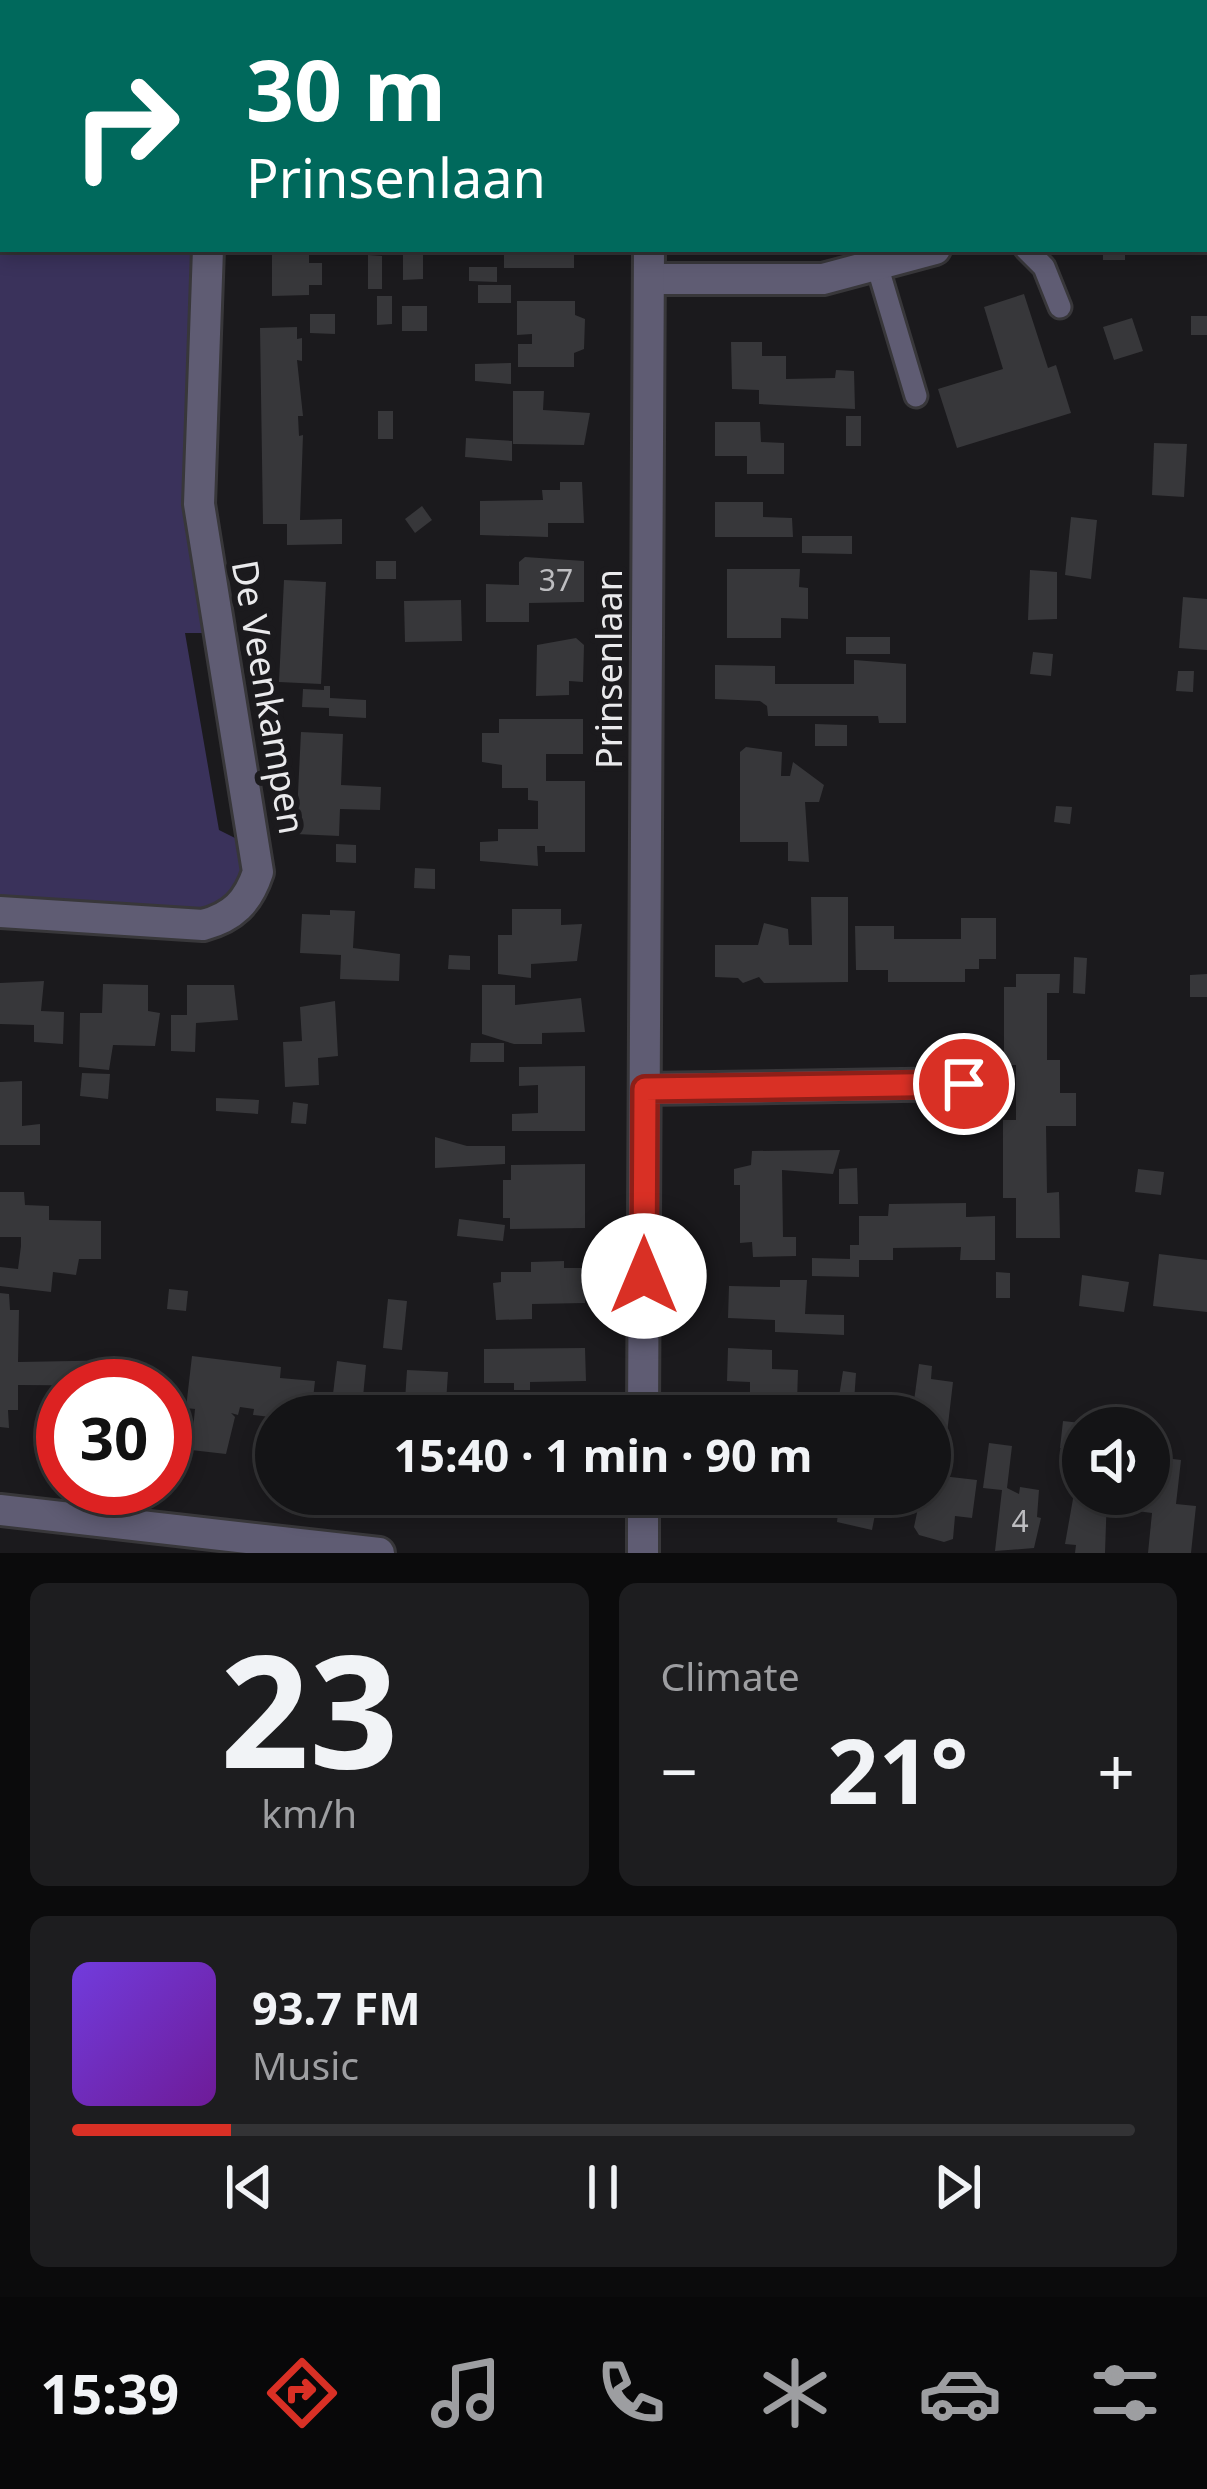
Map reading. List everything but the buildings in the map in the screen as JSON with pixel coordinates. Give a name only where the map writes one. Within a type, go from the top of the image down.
[{"type":"street","name":"De Veenkampen","points":[[0,912],[203,926],[227,918],[250,895],[258,872],[199,504],[208,252]]},
{"type":"street","points":[[649,264],[824,279],[924,252]]},
{"type":"street","name":"Prinsenlaan","points":[[644,1395],[649,264]]},
{"type":"street","points":[[645,1089],[964,1084]]},
{"type":"street","points":[[0,1510],[380,1553]]},
{"type":"street","points":[[643,1515],[643,1553]]},
{"type":"lane","points":[[1029,252],[1044,267],[1060,308]]},
{"type":"lane","points":[[878,265],[916,396]]},
{"type":"shaded area","points":[[0,252],[196,252],[190,537],[205,633],[185,633],[219,830],[243,842],[246,864],[239,889],[207,911],[0,898]]},
{"type":"route","points":[[644,1276],[645,1089],[964,1084]]}]
